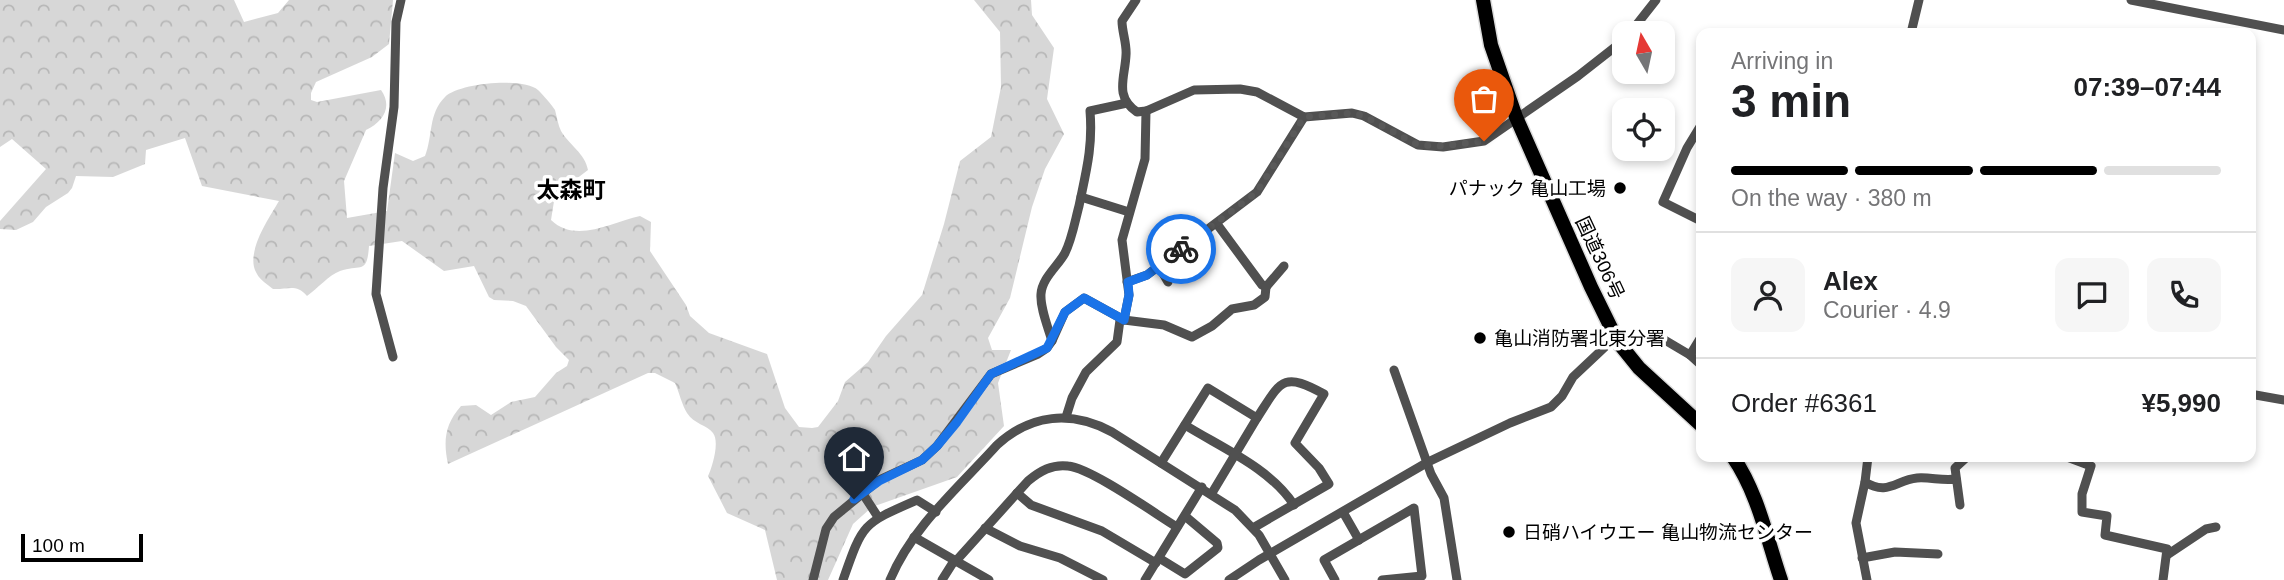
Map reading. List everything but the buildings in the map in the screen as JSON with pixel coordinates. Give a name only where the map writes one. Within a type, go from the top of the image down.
[{"type":"highway","name":"国道306号","points":[[1483,0],[1491,45],[1516,117],[1618,342],[1639,368],[1696,420]]},
{"type":"highway","points":[[1736,462],[1754,499],[1780,580]]},
{"type":"street","points":[[393,356],[376,294],[383,188],[394,107],[396,22],[401,0]]},
{"type":"street","points":[[1136,0],[1122,21],[1126,53],[1122,87],[1127,103],[1138,112],[1194,90],[1240,89],[1257,92],[1304,117],[1352,113],[1364,116],[1418,145],[1443,146],[1484,141],[1612,49]]},
{"type":"street","points":[[1639,21],[1656,0]]},
{"type":"street","points":[[1912,28],[1919,0]]},
{"type":"street","points":[[2131,0],[2284,30]]},
{"type":"street","points":[[1052,341],[1041,291],[1066,252],[1086,180],[1091,143],[1090,111],[1127,103]]},
{"type":"street","points":[[1066,417],[1072,398],[1086,372],[1117,342],[1129,295],[1122,240],[1145,159],[1146,111]]},
{"type":"street","points":[[1128,282],[1147,275],[1257,192],[1304,117]]},
{"type":"street","points":[[1696,133],[1663,202],[1696,218]]},
{"type":"street","points":[[1081,197],[1129,212]]},
{"type":"street","points":[[1217,224],[1266,287]]},
{"type":"street","points":[[1158,265],[1168,282]]},
{"type":"street","points":[[813,580],[827,529],[834,517],[879,481],[922,460],[937,446],[994,371],[1047,348],[1065,312],[1084,298],[1122,320],[1164,325],[1192,337],[1212,326],[1233,309],[1258,303],[1265,297],[1266,287],[1284,266]]},
{"type":"street","points":[[1229,580],[1428,462],[1510,423],[1551,407],[1562,396],[1573,377],[1607,345],[1630,339],[1663,339],[1696,360]]},
{"type":"street","points":[[1690,355],[1696,345]]},
{"type":"street","points":[[1394,370],[1431,474],[1445,500],[1457,580]]},
{"type":"street","points":[[1212,493],[1275,391],[1287,382],[1302,382],[1324,394],[1295,443],[1319,468],[1329,484],[1253,528]]},
{"type":"street","points":[[1161,463],[1208,387],[1257,418]]},
{"type":"street","points":[[2256,395],[2284,400]]},
{"type":"street","points":[[890,580],[903,553],[915,537],[1008,435],[1034,422],[1066,417],[1102,426],[1235,510],[1253,528],[1285,580]]},
{"type":"street","points":[[1185,425],[1272,480],[1294,505]]},
{"type":"street","points":[[1867,462],[1857,514],[1867,580]]},
{"type":"street","points":[[1960,505],[1955,468],[1962,462]]},
{"type":"street","points":[[2080,462],[2091,466],[2082,494],[2082,512],[2107,516],[2105,535],[2167,549],[2163,580]]},
{"type":"street","points":[[942,580],[1017,493],[1041,471],[1055,466],[1069,466],[1088,472],[1177,527]]},
{"type":"street","points":[[1865,482],[1884,488],[1915,478],[1942,481],[1956,479]]},
{"type":"street","points":[[1145,580],[1202,487]]},
{"type":"street","points":[[1017,493],[1031,505],[1101,531],[1185,574],[1218,548],[1217,542],[1185,516]]},
{"type":"street","points":[[863,494],[878,517]]},
{"type":"street","points":[[843,580],[859,536],[867,525],[878,517],[917,500],[936,512]]},
{"type":"street","points":[[1335,580],[1324,560],[1415,508],[1422,576],[1382,580]]},
{"type":"street","points":[[1343,512],[1359,540]]},
{"type":"street","points":[[2167,555],[2206,529],[2217,527]]},
{"type":"street","points":[[985,528],[1020,546],[1060,558],[1103,580]]},
{"type":"street","points":[[915,537],[989,580]]},
{"type":"street","points":[[1862,558],[1910,551],[1938,554]]},
{"type":"green space","points":[[0,0],[234,0],[244,22],[278,13],[289,0],[393,0],[389,44],[372,57],[316,82],[311,93],[311,100],[317,102],[381,90],[386,102],[381,118],[366,130],[344,181],[347,218],[387,211],[395,153],[413,161],[425,156],[433,118],[445,97],[463,88],[491,83],[530,86],[538,90],[554,108],[561,131],[584,159],[588,170],[555,195],[551,220],[561,227],[583,231],[640,216],[651,222],[650,251],[686,305],[690,316],[709,333],[767,354],[785,408],[799,427],[812,428],[818,427],[838,401],[845,382],[868,362],[886,336],[922,295],[960,161],[991,137],[1001,87],[1000,32],[974,0],[1031,0],[1032,15],[1054,48],[1047,99],[1064,134],[1045,169],[1032,207],[1010,298],[988,338],[992,350],[1011,350],[998,383],[1004,426],[957,477],[872,507],[853,524],[828,580],[777,580],[765,530],[727,513],[708,476],[716,448],[713,433],[687,413],[675,383],[655,373],[648,373],[448,464],[447,433],[461,406],[476,405],[491,415],[511,402],[535,397],[556,373],[567,366],[569,360],[526,306],[489,297],[474,266],[444,271],[402,241],[369,246],[367,261],[362,267],[336,273],[307,296],[295,288],[273,289],[257,274],[254,257],[259,236],[279,201],[202,186],[185,138],[146,150],[145,164],[113,177],[76,176],[68,193],[46,207],[33,222],[16,230],[0,229],[0,221],[46,169],[12,139],[0,147]]},
{"type":"way so far","points":[[1181,249],[1257,192],[1304,117],[1352,113],[1364,116],[1418,145],[1443,146],[1484,141]]},
{"type":"place","name":"パナック 亀山工場","points":[[1620,188]]},
{"type":"place","name":"亀山消防署北東分署","points":[[1480,338]]},
{"type":"place","name":"日硝ハイウエー 亀山物流センター","points":[[1509,532]]},
{"type":"district","name":"太森町","points":[[571,190]]},
{"type":"route","points":[[854,499],[879,481],[922,460],[957,422],[994,371],[1047,348],[1065,312],[1084,298],[1124,320],[1129,295],[1128,282],[1147,275],[1181,249]]}]
